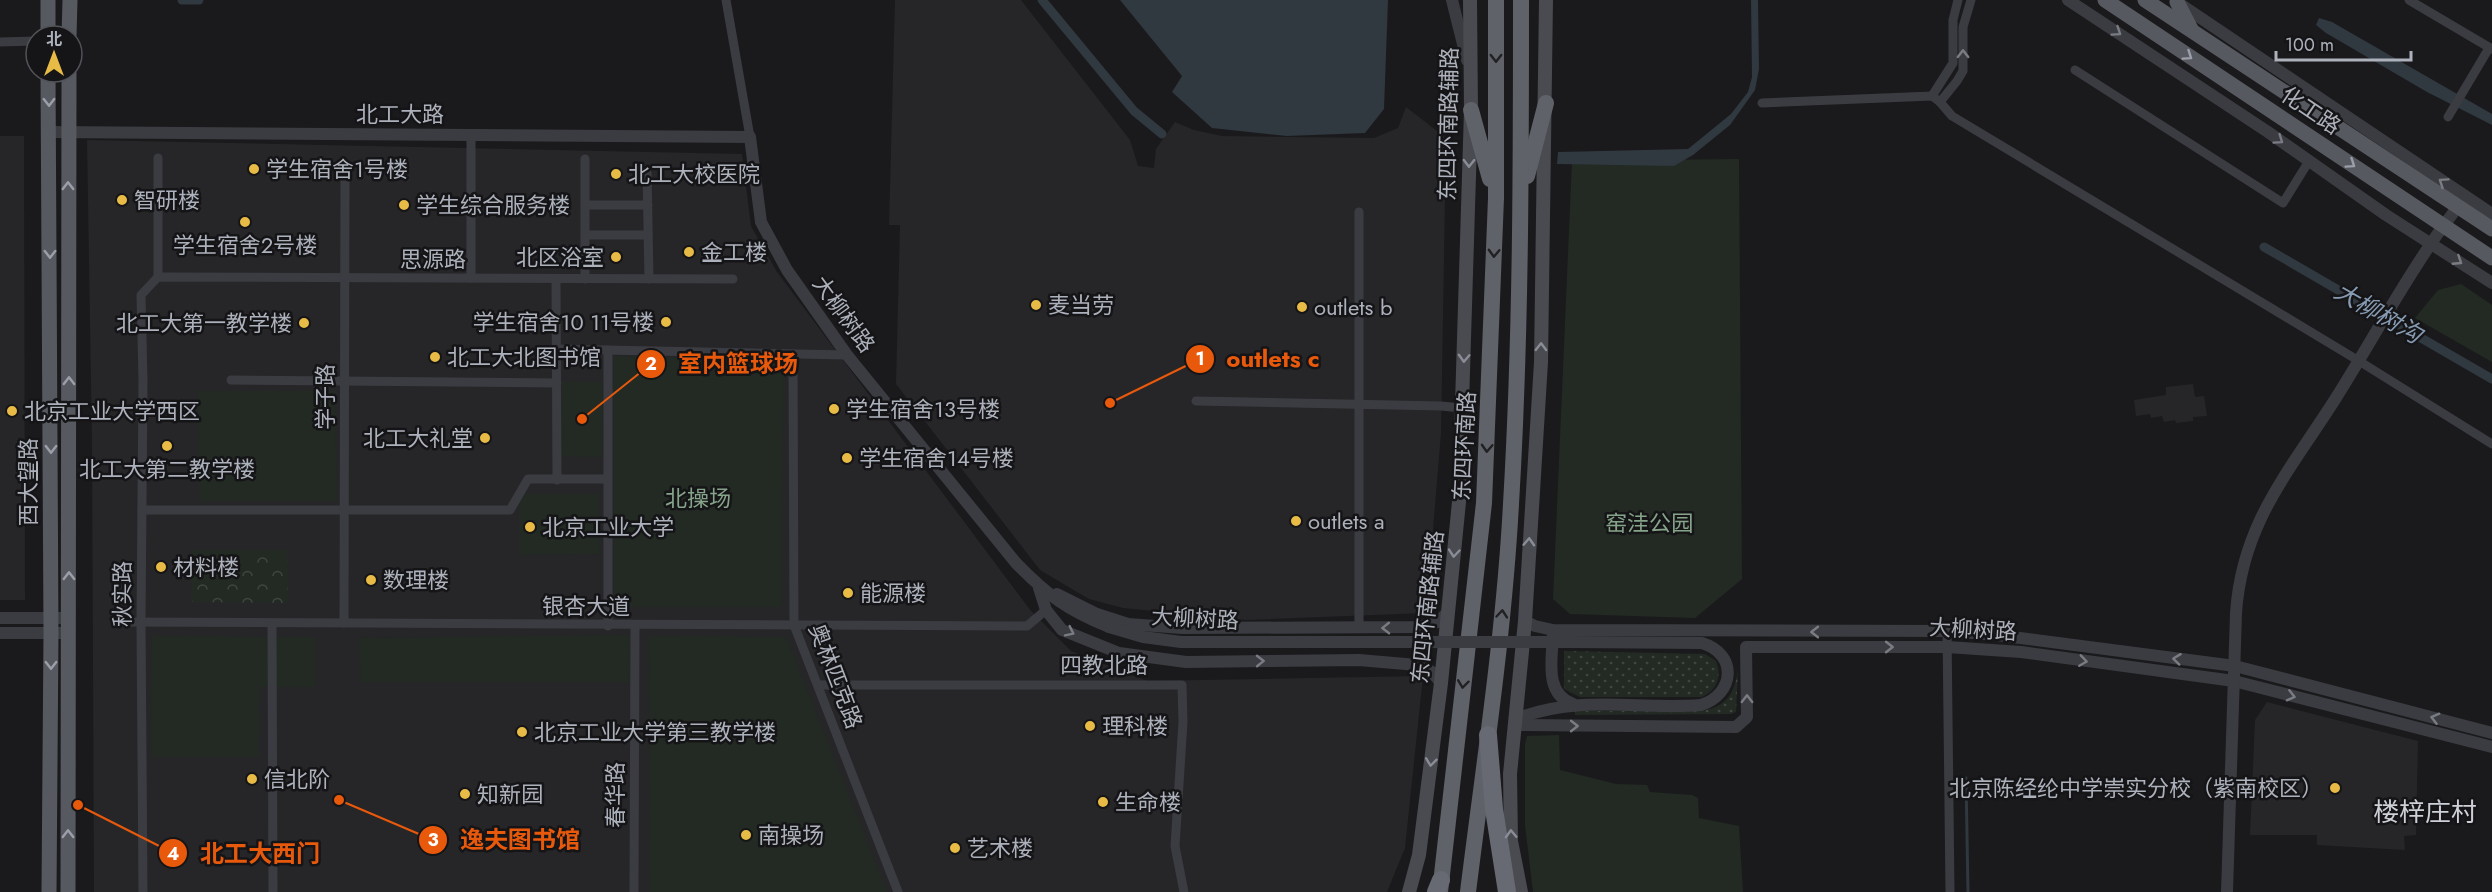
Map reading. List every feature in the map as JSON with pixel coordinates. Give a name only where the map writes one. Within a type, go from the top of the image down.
[{"type":"highway","name":"东四环南路","points":[[1439,888],[1484,502],[1496,198],[1496,0]]},
{"type":"highway","points":[[1468,892],[1501,631],[1511,505],[1521,197],[1521,0]]},
{"type":"highway","points":[[1521,197],[1546,103]]},
{"type":"highway","points":[[1471,110],[1496,198]]},
{"type":"highway","points":[[1488,735],[1494,809],[1507,892]]},
{"type":"main road","points":[[48,0],[48,24]]},
{"type":"main road","points":[[69,24],[70,0]]},
{"type":"main road","name":"东四环南路辅路","points":[[1409,892],[1419,855],[1441,683],[1459,502],[1471,110],[1470,0]]},
{"type":"main road","points":[[1521,892],[1511,841],[1510,774],[1525,621],[1540,362],[1546,0]]},
{"type":"main road","name":"化工路","points":[[2104,0],[2492,258]]},
{"type":"main road","name":"化工路","points":[[2145,0],[2462,201],[2492,229]]},
{"type":"main road","points":[[2175,1],[2193,32]]},
{"type":"main road","name":"西大望路","points":[[48,84],[50,892]]},
{"type":"main road","name":"西大望路","points":[[68,892],[69,84]]},
{"type":"street","points":[[726,0],[750,137]]},
{"type":"street","points":[[1452,0],[1470,72]]},
{"type":"street","points":[[1936,99],[1953,63],[1953,20],[1958,0]]},
{"type":"street","points":[[1762,103],[1936,99],[1957,81],[1963,71],[1963,27],[1971,0]]},
{"type":"street","points":[[2068,0],[2492,283]]},
{"type":"street","points":[[2409,0],[2491,49],[2448,117]]},
{"type":"street","points":[[2175,1],[2462,201],[2492,214]]},
{"type":"street","points":[[0,42],[24,41]]},
{"type":"street","points":[[2075,70],[2283,203],[2309,161]]},
{"type":"street","points":[[1936,99],[1952,116],[2359,361],[2492,444]]},
{"type":"street","name":"北工大路","points":[[49,132],[750,137]]},
{"type":"street","points":[[471,135],[471,278]]},
{"type":"street","name":"大柳树路","points":[[750,137],[761,222],[787,270],[847,356],[1016,563],[1038,586],[1058,602],[1081,616],[1109,627],[1143,637],[1181,642],[1702,643],[1712,646],[1724,658],[1728,675],[1726,683],[1716,699],[1701,705],[1573,704]]},
{"type":"street","points":[[158,158],[158,277]]},
{"type":"street","points":[[585,159],[585,279]]},
{"type":"street","name":"学子路","points":[[344,623],[345,171]]},
{"type":"street","points":[[647,173],[649,279]]},
{"type":"street","points":[[2227,892],[2237,594],[2246,552],[2264,508],[2431,244],[2462,201]]},
{"type":"street","points":[[585,205],[648,205]]},
{"type":"street","points":[[1359,212],[1359,628],[1364,633],[1364,655],[1359,660]]},
{"type":"street","points":[[585,235],[648,235]]},
{"type":"street","name":"思源路","points":[[158,277],[733,279]]},
{"type":"street","name":"秋实路","points":[[143,892],[141,295],[158,277]]},
{"type":"street","points":[[556,279],[557,480]]},
{"type":"street","points":[[557,349],[847,356]]},
{"type":"street","points":[[608,350],[608,626]]},
{"type":"street","name":"奥林匹克路","points":[[793,354],[794,625],[898,892]]},
{"type":"street","points":[[231,380],[557,383]]},
{"type":"street","points":[[1196,401],[1462,408]]},
{"type":"street","points":[[142,510],[510,510],[528,479],[607,479]]},
{"type":"street","points":[[1038,586],[1046,610],[1062,630],[1119,653],[1186,662],[1359,660],[1417,665],[1432,672],[1441,683]]},
{"type":"street","points":[[1038,586],[1066,597],[1097,615],[1128,624],[1182,628],[1418,627],[1438,622],[1449,611]]},
{"type":"street","name":"银杏大道","points":[[119,622],[608,626],[1027,626],[1046,610]]},
{"type":"street","points":[[0,618],[51,626]]},
{"type":"street","name":"大柳树路","points":[[1525,621],[1535,627],[1553,630],[1746,633],[1947,632],[2008,637],[2235,666],[2492,733]]},
{"type":"street","points":[[272,623],[273,892]]},
{"type":"street","points":[[0,633],[51,626],[69,626]]},
{"type":"street","name":"春华路","points":[[634,892],[635,626]]},
{"type":"street","points":[[1553,630],[1552,675],[1554,686],[1564,701],[1573,704]]},
{"type":"street","points":[[1947,632],[1950,892]]},
{"type":"street","points":[[1515,722],[1736,727],[1747,717],[1746,633]]},
{"type":"street","name":"大柳树路","points":[[1746,647],[1947,647],[2020,652],[2234,681],[2492,747]]},
{"type":"street","name":"四教北路","points":[[818,685],[1182,685],[1183,722],[1175,846],[1184,892]]},
{"type":"street","points":[[1515,722],[1535,711],[1573,704]]},
{"type":"shaded area","points":[[895,0],[1021,0],[1130,140],[1138,166],[1154,168],[1156,149],[1175,122],[1194,130],[1222,136],[1374,138],[1398,128],[1406,107],[1446,138],[1441,433],[1426,613],[1246,620],[1123,608],[1089,599],[1040,570],[896,384],[900,225],[889,225]]},
{"type":"shaded area","points":[[1120,0],[1388,0],[1384,109],[1365,133],[1287,136],[1212,128],[1172,92],[1182,76]]},
{"type":"shaded area","points":[[1751,0],[1758,0],[1759,69],[1755,90],[1730,125],[1693,155],[1674,166],[1557,164],[1558,152],[1688,149],[1731,114],[1748,92],[1752,77]]},
{"type":"shaded area","points":[[2319,18],[2332,22],[2492,114],[2492,125],[2427,92],[2326,33],[2316,25]]},
{"type":"shaded area","name":"北京工业大学西区","points":[[0,136],[24,136],[25,600],[0,600]]},
{"type":"shaded area","name":"北京工业大学","points":[[87,140],[742,154],[751,226],[777,272],[1031,611],[1071,651],[1147,681],[1423,676],[1405,848],[1387,892],[94,892],[92,443]]},
{"type":"shaded area","points":[[2193,384],[2195,397],[2204,396],[2207,416],[2193,417],[2193,421],[2176,423],[2175,420],[2164,422],[2162,416],[2151,418],[2150,414],[2136,416],[2134,400],[2166,395],[2166,387]]},
{"type":"shaded area","name":"北京陈经纶中学崇实分校（紫南校区）","points":[[2267,702],[2418,741],[2416,835],[2404,836],[2405,850],[2317,845],[2317,835],[2250,835],[2255,720]]},
{"type":"green space","name":"窑洼公园","points":[[1739,159],[1742,579],[1695,618],[1570,614],[1553,599],[1572,161]]},
{"type":"green space","points":[[2461,284],[2492,305],[2492,362],[2415,318],[2438,290]]},
{"type":"green space","name":"北操场","points":[[614,356],[784,360],[781,607],[614,607]]},
{"type":"green space","points":[[562,382],[603,382],[602,457],[561,456]]},
{"type":"green space","points":[[198,391],[335,391],[337,501],[199,501]]},
{"type":"green space","points":[[519,494],[599,494],[600,554],[519,555]]},
{"type":"green space","points":[[191,550],[287,550],[288,603],[192,602]]},
{"type":"green space","points":[[630,635],[630,682],[361,682],[358,638]]},
{"type":"green space","points":[[152,636],[315,637],[315,687],[259,687],[259,757],[151,757]]},
{"type":"green space","points":[[649,636],[786,637],[887,892],[650,892]]},
{"type":"green space","points":[[1564,651],[1705,654],[1716,661],[1718,678],[1715,687],[1702,697],[1580,697],[1564,689]]},
{"type":"green space","points":[[1738,670],[1736,712],[1731,714],[1575,715],[1575,711],[1701,711],[1710,709],[1723,703],[1731,693]]},
{"type":"green space","points":[[1559,735],[1560,770],[1616,784],[1647,785],[1650,792],[1692,795],[1698,798],[1699,818],[1739,826],[1743,892],[1533,892],[1525,825],[1525,744],[1527,736]]},
{"type":"waterway","points":[[182,0],[199,0]]},
{"type":"waterway","points":[[1042,0],[1134,111],[1162,134]]},
{"type":"waterway","name":"大柳树沟","points":[[2264,247],[2492,379]]},
{"type":"waterway","points":[[1966,778],[1968,892]]},
{"type":"place","name":"学生宿舍1号楼","points":[[254,169]]},
{"type":"place","name":"北工大校医院","points":[[616,174]]},
{"type":"place","name":"智研楼","points":[[122,200]]},
{"type":"place","name":"学生综合服务楼","points":[[404,205]]},
{"type":"place","name":"学生宿舍2号楼","points":[[245,222]]},
{"type":"place","name":"金工楼","points":[[689,252]]},
{"type":"place","name":"北区浴室","points":[[616,257]]},
{"type":"place","name":"麦当劳","points":[[1036,305]]},
{"type":"place","name":"outlets b","points":[[1302,307]]},
{"type":"place","name":"学生宿舍10 11号楼","points":[[666,322]]},
{"type":"place","name":"北工大第一教学楼","points":[[304,323]]},
{"type":"place","name":"北工大北图书馆","points":[[435,357]]},
{"type":"place","name":"outlets c","points":[[1110,403]]},
{"type":"place","name":"学生宿舍13号楼","points":[[834,409]]},
{"type":"place","name":"北京工业大学西区","points":[[12,411]]},
{"type":"place","name":"室内篮球场","points":[[582,419]]},
{"type":"place","name":"北工大礼堂","points":[[485,438]]},
{"type":"place","name":"北工大第二教学楼","points":[[167,446]]},
{"type":"place","name":"学生宿舍14号楼","points":[[847,458]]},
{"type":"place","name":"outlets a","points":[[1296,521]]},
{"type":"place","name":"北京工业大学","points":[[530,527]]},
{"type":"place","name":"材料楼","points":[[161,567]]},
{"type":"place","name":"数理楼","points":[[371,580]]},
{"type":"place","name":"能源楼","points":[[848,593]]},
{"type":"place","name":"理科楼","points":[[1090,726]]},
{"type":"place","name":"北京工业大学第三教学楼","points":[[522,732]]},
{"type":"place","name":"信北阶","points":[[252,779]]},
{"type":"place","name":"北京陈经纶中学崇实分校（紫南校区）","points":[[2335,788]]},
{"type":"place","name":"知新园","points":[[465,794]]},
{"type":"place","name":"逸夫图书馆","points":[[339,800]]},
{"type":"place","name":"生命楼","points":[[1103,802]]},
{"type":"place","name":"北工大西门","points":[[78,805]]},
{"type":"place","name":"南操场","points":[[746,835]]},
{"type":"place","name":"艺术楼","points":[[955,848]]},
{"type":"district","name":"楼梓庄村","points":[[2425,812]]}]
